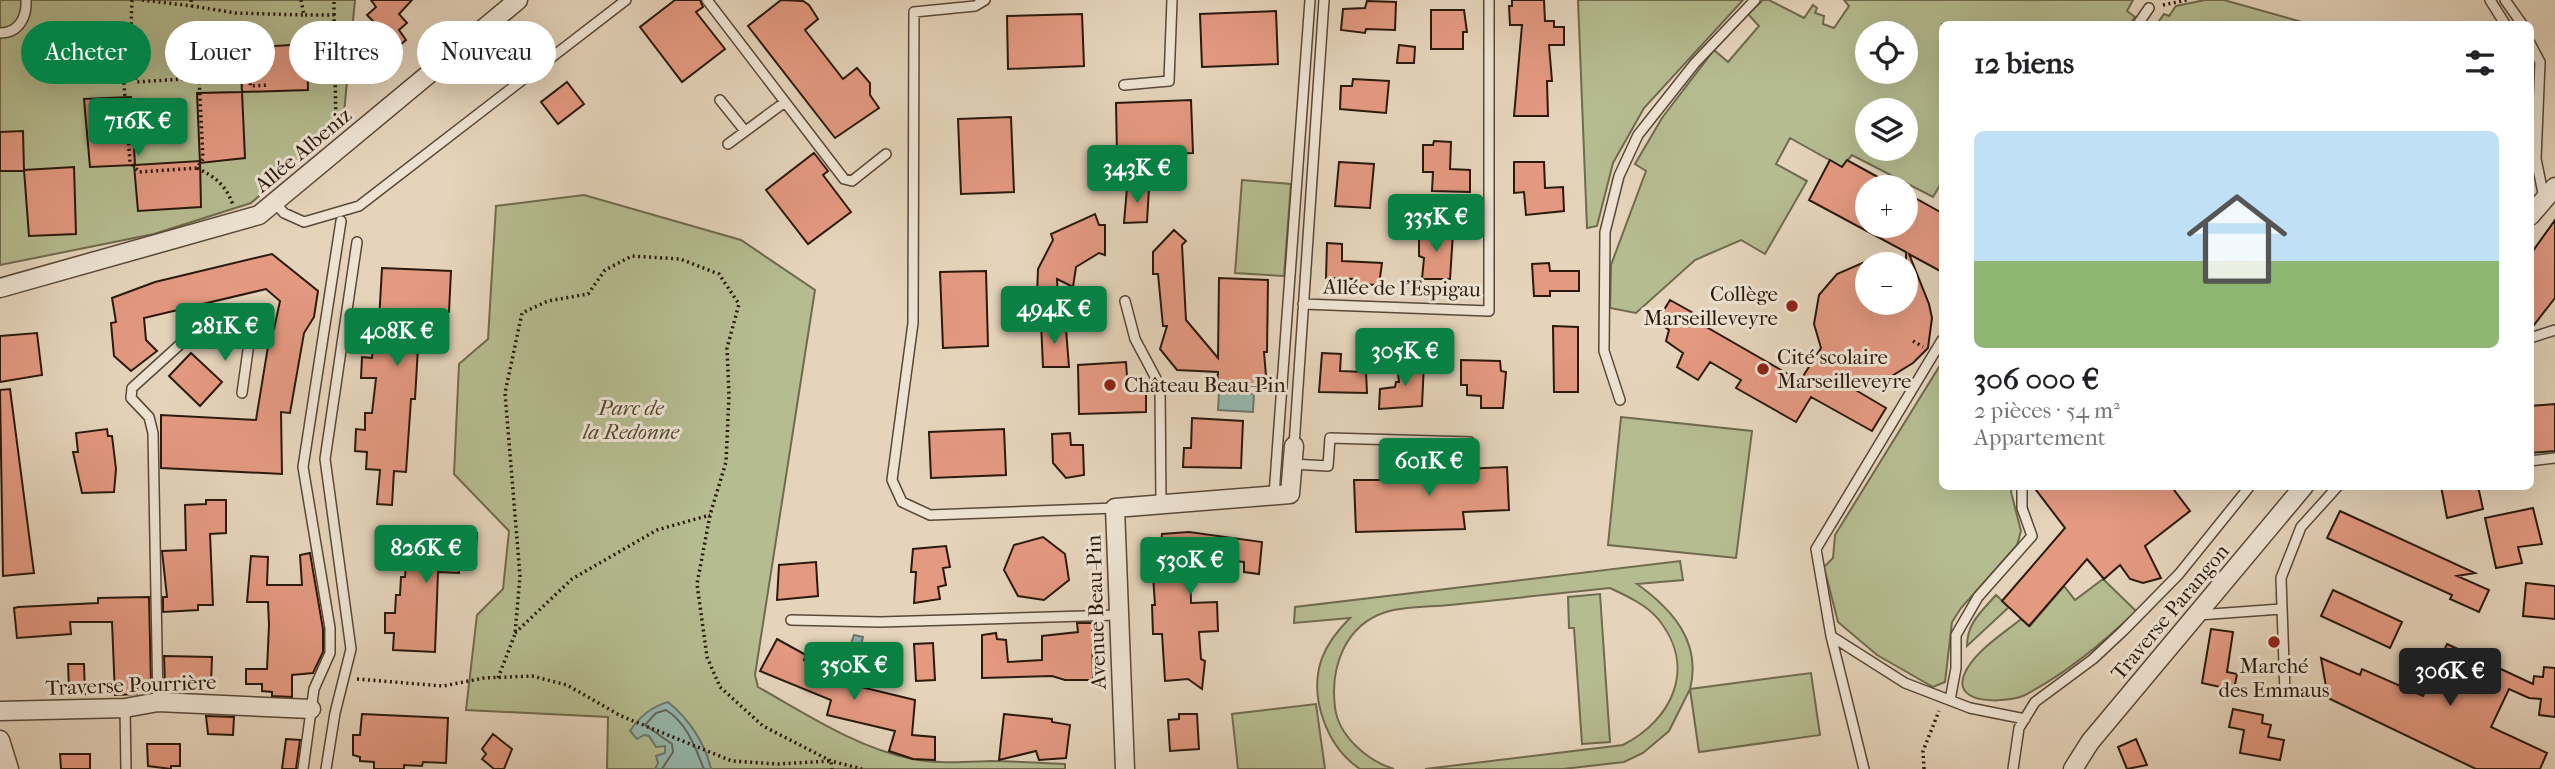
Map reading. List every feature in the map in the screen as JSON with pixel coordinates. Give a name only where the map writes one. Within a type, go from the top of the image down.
[{"type":"street","name":"Allée Albeniz","points":[[0,288],[259,215],[276,204],[518,0]]},
{"type":"street","points":[[2534,211],[2550,193]]},
{"type":"street","points":[[1274,495],[1290,494],[1294,446]]},
{"type":"street","name":"Traverse Parangon","points":[[2073,769],[2090,742],[2301,490]]},
{"type":"street","name":"Avenue Beau-Pin","points":[[1125,769],[1115,508],[1274,495]]},
{"type":"street","name":"Traverse Pourrière","points":[[0,711],[125,708],[158,702],[311,709]]},
{"type":"street","points":[[0,740],[9,769]]},
{"type":"lane","points":[[0,33],[8,33],[20,23],[26,13],[26,0]]},
{"type":"lane","points":[[276,204],[285,213],[304,222],[359,206],[626,0]]},
{"type":"lane","points":[[707,0],[844,179],[852,181],[886,154]]},
{"type":"lane","points":[[985,0],[975,6],[914,12],[913,324],[892,480],[902,502],[929,515],[1115,508]]},
{"type":"lane","points":[[1124,85],[1169,81],[1172,0]]},
{"type":"lane","points":[[1274,495],[1310,0]]},
{"type":"lane","points":[[1294,446],[1324,0]]},
{"type":"lane","name":"Allée de l'Espigau","points":[[1303,304],[1489,311],[1489,0]]},
{"type":"lane","points":[[1619,400],[1605,351],[1605,232],[1619,176],[1638,135],[1695,64],[1755,0]]},
{"type":"lane","points":[[2490,0],[2503,21]]},
{"type":"lane","points":[[2505,0],[2520,21]]},
{"type":"lane","points":[[2140,21],[2149,8]]},
{"type":"lane","points":[[2534,51],[2540,62],[2536,159],[2550,193]]},
{"type":"lane","points":[[720,100],[746,131]]},
{"type":"lane","points":[[728,144],[785,102]]},
{"type":"lane","points":[[303,769],[314,689],[330,653],[330,628],[303,467],[341,221]]},
{"type":"lane","points":[[326,769],[335,713],[351,649],[325,459],[357,242]]},
{"type":"lane","points":[[1125,301],[1135,338],[1160,386],[1161,504]]},
{"type":"lane","points":[[158,702],[153,433],[149,417],[131,398],[132,388],[197,329],[246,316],[252,323],[242,393]]},
{"type":"lane","points":[[2534,337],[2555,330]]},
{"type":"lane","points":[[1864,769],[1831,636],[1816,549],[1939,345]]},
{"type":"lane","points":[[1292,464],[1328,466],[1330,438],[1471,442]]},
{"type":"lane","points":[[2534,461],[2555,458]]},
{"type":"lane","points":[[1947,699],[1956,668],[1956,635],[1978,597],[2032,536],[2022,508],[2022,490]]},
{"type":"lane","points":[[2013,769],[2019,728],[2035,702],[2093,659],[2152,602],[2247,490]]},
{"type":"lane","points":[[2285,694],[2281,578],[2301,527],[2334,490]]},
{"type":"lane","points":[[2197,615],[2281,610]]},
{"type":"lane","points":[[791,620],[880,622],[1119,615]]},
{"type":"lane","points":[[1831,636],[1905,683],[1970,708],[2025,719]]},
{"type":"lane","points":[[125,708],[126,769]]},
{"type":"path","points":[[131,21],[132,0]]},
{"type":"path","points":[[142,0],[236,13],[334,15]]},
{"type":"path","points":[[191,0],[192,6]]},
{"type":"path","points":[[301,0],[304,15]]},
{"type":"path","points":[[334,0],[335,127],[346,145]]},
{"type":"path","points":[[2178,3],[2187,0]]},
{"type":"path","points":[[165,80],[135,82],[135,72],[126,73],[130,162],[139,172],[197,168],[216,177],[229,193],[237,223]]},
{"type":"path","points":[[197,168],[203,159],[200,84]]},
{"type":"path","points":[[250,84],[269,85]]},
{"type":"path","points":[[498,678],[514,634],[520,576],[505,393],[522,313],[548,301],[588,294],[605,270],[632,256],[680,259],[719,274],[739,304],[727,348],[729,396],[726,463],[710,515],[697,584],[707,657],[720,687],[763,726],[831,761],[862,769]]},
{"type":"path","points":[[514,634],[572,579],[657,530],[710,515]]},
{"type":"path","points":[[344,681],[361,679],[443,685],[532,676],[567,685],[621,716],[732,761],[778,764],[831,761]]},
{"type":"path","points":[[1924,769],[1923,751],[1947,699]]},
{"type":"path","points":[[831,761],[832,769]]},
{"type":"green space","points":[[0,0],[355,0],[353,21],[289,21],[289,84],[347,84],[343,123],[251,203],[154,234],[0,265]]},
{"type":"green space","points":[[1578,0],[1743,0],[1644,108],[1613,163],[1597,226],[1587,228]]},
{"type":"green space","points":[[1763,0],[1769,0],[1804,18],[1813,5],[1817,8],[1815,13],[1824,16],[1823,24],[1834,28],[1849,6],[1844,0],[2133,0],[2127,11],[2135,17],[2132,21],[1939,21],[1939,187],[1933,197],[1918,189],[1918,175],[1891,175],[1864,161],[1918,161],[1918,98],[1855,98],[1855,157],[1852,155],[1842,167],[1790,138],[1776,164],[1807,181],[1765,254],[1741,240],[1695,260],[1636,313],[1610,308],[1611,265],[1646,171],[1635,164],[1662,118],[1714,50],[1728,62],[1759,26],[1748,14]]},
{"type":"green space","points":[[2205,0],[2224,0],[2298,21],[2159,21],[2164,14],[2169,16],[2176,6]]},
{"type":"green space","points":[[1242,180],[1291,184],[1284,276],[1235,273]]},
{"type":"green space","name":"Parc de la Redonne","points":[[584,195],[741,240],[815,290],[755,675],[758,687],[852,739],[892,754],[932,762],[1065,764],[1065,769],[607,769],[608,717],[466,710],[477,615],[503,589],[509,531],[454,474],[459,364],[488,339],[496,206]]},
{"type":"green space","points":[[1939,367],[1939,490],[2011,490],[2021,531],[2017,545],[1961,608],[1952,622],[1945,682],[1933,687],[1877,655],[1838,622],[1824,567],[1833,558],[1835,535]]},
{"type":"green space","points":[[1621,417],[1752,431],[1736,558],[1608,545]]},
{"type":"green space","points":[[1680,561],[1683,580],[1637,584],[1662,604],[1681,628],[1692,656],[1690,689],[1669,731],[1643,753],[1624,762],[1563,769],[1425,769],[1623,745],[1655,722],[1674,691],[1676,656],[1670,638],[1649,610],[1610,588],[1401,609],[1372,618],[1360,627],[1343,649],[1338,663],[1334,692],[1337,718],[1356,746],[1374,760],[1394,769],[1360,769],[1338,748],[1323,720],[1317,689],[1318,673],[1327,647],[1350,618],[1294,623],[1295,607]]},
{"type":"green space","points":[[2103,579],[2136,611],[2097,646],[2055,677],[2017,698],[1984,700],[1966,692],[1963,685],[1964,675],[1974,659],[1989,644],[2021,619],[2030,626],[2064,586],[2075,600]]},
{"type":"green space","points":[[1600,594],[1610,742],[1582,744],[1574,628],[1569,628],[1568,597]]},
{"type":"green space","points":[[1996,595],[2009,607],[1967,646],[1972,624]]},
{"type":"green space","points":[[1811,673],[1820,735],[1699,752],[1690,689]]},
{"type":"green space","points":[[1316,704],[1325,769],[1238,769],[1232,714]]},
{"type":"water","points":[[1219,393],[1254,394],[1253,412],[1218,410]]},
{"type":"water","points":[[854,635],[863,637],[853,679],[844,676],[847,665],[842,663],[844,646],[850,647]]},
{"type":"water","points":[[668,702],[695,732],[711,769],[655,769],[658,763],[656,756],[665,753],[665,746],[656,747],[649,736],[644,735],[637,739],[630,731],[646,713]]},
{"type":"building","points":[[371,0],[412,0],[399,14],[407,23],[403,26],[403,21],[373,21],[367,15],[376,7]]},
{"type":"building","points":[[675,0],[700,0],[703,7],[696,12],[725,49],[682,82],[640,27]]},
{"type":"building","points":[[781,0],[803,1],[809,5],[818,19],[805,30],[843,79],[857,68],[870,83],[870,95],[879,108],[835,138],[748,26]]},
{"type":"building","points":[[1512,0],[1544,0],[1545,21],[1554,21],[1554,27],[1564,27],[1564,45],[1549,45],[1552,81],[1547,81],[1548,116],[1514,116],[1522,25],[1510,25],[1509,6],[1512,6]]},
{"type":"building","points":[[1367,1],[1396,2],[1395,30],[1366,29],[1365,33],[1341,30],[1343,9],[1365,8]]},
{"type":"building","points":[[1431,10],[1464,10],[1467,32],[1463,32],[1463,49],[1431,49]]},
{"type":"building","points":[[1276,11],[1278,64],[1202,67],[1200,14]]},
{"type":"building","points":[[1082,14],[1084,66],[1008,69],[1007,16]]},
{"type":"building","points":[[289,45],[289,84],[308,84],[308,90],[242,92],[242,84],[275,84],[275,46]]},
{"type":"building","points":[[1399,45],[1415,47],[1414,63],[1397,63]]},
{"type":"building","points":[[1353,79],[1389,81],[1386,113],[1340,109],[1341,86],[1352,86]]},
{"type":"building","points":[[567,82],[584,104],[558,124],[541,102]]},
{"type":"building","points":[[242,92],[245,158],[200,163],[197,93]]},
{"type":"building","points":[[131,97],[135,165],[200,161],[201,207],[138,211],[134,165],[90,167],[84,99]]},
{"type":"building","points":[[1191,100],[1193,153],[1117,156],[1116,103]]},
{"type":"building","points":[[1011,117],[1014,192],[961,194],[958,119]]},
{"type":"building","points":[[23,131],[24,171],[0,171],[0,132]]},
{"type":"building","points":[[1434,141],[1451,142],[1450,169],[1470,170],[1470,192],[1432,191],[1433,172],[1423,172],[1423,145],[1433,145]]},
{"type":"building","points":[[814,153],[828,171],[823,175],[851,212],[808,244],[766,190]]},
{"type":"building","points":[[1830,160],[1842,167],[1847,160],[1874,175],[1855,175],[1855,225],[1809,200]]},
{"type":"building","points":[[1339,162],[1374,164],[1370,208],[1335,206]]},
{"type":"building","points":[[1514,162],[1544,162],[1545,188],[1563,187],[1564,211],[1526,215],[1524,192],[1514,193]]},
{"type":"building","points":[[74,167],[76,234],[29,236],[24,170]]},
{"type":"building","points":[[1127,188],[1149,188],[1147,222],[1124,223]]},
{"type":"building","points":[[1918,200],[1939,211],[1939,270],[1918,259],[1918,252],[1906,252],[1880,238],[1918,238]]},
{"type":"building","points":[[1095,214],[1099,225],[1105,225],[1105,255],[1099,253],[1076,267],[1073,287],[1057,279],[1058,298],[1048,311],[1037,296],[1038,269],[1053,240],[1051,234]]},
{"type":"building","points":[[2555,220],[2555,298],[2534,325],[2534,249]]},
{"type":"building","points":[[1174,230],[1186,241],[1182,245],[1186,320],[1218,358],[1219,278],[1268,280],[1267,352],[1264,352],[1267,388],[1217,386],[1218,372],[1177,370],[1160,349],[1167,326],[1163,326],[1158,274],[1153,274],[1153,252]]},
{"type":"building","points":[[1419,231],[1453,233],[1450,279],[1422,279],[1424,258],[1419,256]]},
{"type":"building","points":[[1327,243],[1342,244],[1342,261],[1382,263],[1379,285],[1355,284],[1355,279],[1326,278]]},
{"type":"building","points":[[272,254],[318,291],[314,317],[304,333],[290,413],[281,412],[282,474],[161,468],[161,415],[256,420],[271,328],[274,329],[280,301],[266,289],[144,318],[146,340],[157,351],[131,371],[114,356],[111,323],[116,322],[112,298],[155,282]]},
{"type":"building","points":[[1549,263],[1550,271],[1579,271],[1579,291],[1550,291],[1550,296],[1534,296],[1532,264]]},
{"type":"building","points":[[1855,266],[1855,315],[1918,315],[1918,276],[1929,304],[1932,318],[1928,348],[1913,363],[1890,377],[1842,382],[1886,408],[1872,431],[1811,397],[1796,422],[1736,388],[1741,380],[1710,362],[1698,380],[1677,367],[1683,353],[1666,341],[1669,330],[1657,321],[1670,300],[1704,319],[1703,325],[1800,381],[1821,348],[1814,324],[1819,295],[1837,274]]},
{"type":"building","points":[[382,268],[451,271],[449,312],[420,314],[415,399],[411,399],[406,472],[394,471],[392,505],[377,504],[380,470],[366,469],[367,452],[355,451],[356,429],[365,430],[365,413],[372,413],[376,378],[361,378],[362,357],[372,358],[374,338],[378,339]]},
{"type":"building","points":[[986,271],[988,346],[943,348],[940,272]]},
{"type":"building","points":[[1057,321],[1058,331],[1066,329],[1069,367],[1043,367],[1041,322]]},
{"type":"building","points":[[1553,326],[1578,327],[1578,392],[1554,392]]},
{"type":"building","points":[[37,333],[42,375],[0,382],[0,336]]},
{"type":"building","points":[[191,353],[222,382],[200,406],[169,376]]},
{"type":"building","points":[[1322,353],[1341,354],[1340,371],[1366,372],[1367,393],[1319,392]]},
{"type":"building","points":[[1461,360],[1500,361],[1501,371],[1506,372],[1503,408],[1481,408],[1481,396],[1467,395],[1467,385],[1461,385]]},
{"type":"building","name":"Château Beau-Pin","points":[[1126,362],[1128,390],[1146,389],[1146,412],[1079,414],[1078,365]]},
{"type":"building","points":[[1424,363],[1422,406],[1379,409],[1380,389],[1395,387],[1396,382],[1399,382],[1397,364]]},
{"type":"building","points":[[10,389],[34,573],[3,576],[0,390]]},
{"type":"building","points":[[2555,404],[2555,451],[2534,453],[2534,406]]},
{"type":"building","points":[[1192,418],[1243,421],[1241,468],[1183,467],[1184,448],[1191,448]]},
{"type":"building","points":[[107,429],[108,436],[112,436],[116,469],[114,492],[82,493],[73,452],[78,452],[76,433]]},
{"type":"building","points":[[1004,429],[1006,475],[931,478],[929,432]]},
{"type":"building","points":[[1070,433],[1071,445],[1083,445],[1084,475],[1066,478],[1053,463],[1052,434]]},
{"type":"building","points":[[1462,461],[1462,469],[1507,467],[1509,510],[1463,512],[1465,529],[1356,532],[1354,480],[1386,480],[1386,471],[1446,470],[1445,462]]},
{"type":"building","points":[[2036,490],[2174,490],[2190,511],[2145,546],[2161,578],[2143,583],[2130,579],[2120,565],[2104,579],[2087,559],[2029,626],[2002,601],[2065,528]]},
{"type":"building","points":[[2442,490],[2479,490],[2483,509],[2447,518]]},
{"type":"building","points":[[206,500],[226,500],[226,533],[210,534],[213,605],[198,605],[198,610],[163,612],[163,597],[167,597],[162,551],[186,550],[185,505],[206,504]]},
{"type":"building","points":[[2533,508],[2542,544],[2518,547],[2522,563],[2496,568],[2485,518]]},
{"type":"building","points":[[2340,511],[2475,573],[2457,576],[2489,590],[2479,612],[2450,599],[2452,595],[2327,538]]},
{"type":"building","points":[[409,528],[477,533],[475,568],[459,567],[459,573],[438,572],[435,652],[393,650],[394,633],[385,633],[385,613],[395,613],[401,577],[405,577]]},
{"type":"building","points":[[1189,532],[1262,542],[1259,574],[1244,572],[1244,562],[1190,557],[1191,603],[1217,602],[1218,631],[1199,632],[1201,659],[1205,661],[1202,689],[1188,679],[1165,681],[1162,634],[1153,634],[1152,605],[1155,605],[1151,546],[1161,545],[1162,534]]},
{"type":"building","points":[[1043,537],[1065,554],[1069,580],[1044,600],[1018,596],[1004,570],[1014,545]]},
{"type":"building","points":[[946,546],[950,567],[943,568],[946,585],[938,587],[940,599],[914,603],[916,572],[911,572],[913,549]]},
{"type":"building","points":[[310,553],[323,629],[323,652],[313,673],[292,675],[292,697],[272,696],[272,692],[262,691],[262,684],[246,684],[246,669],[267,669],[269,625],[268,602],[247,602],[251,556],[268,557],[267,585],[302,585],[300,555]]},
{"type":"building","points":[[816,562],[818,596],[777,600],[779,565]]},
{"type":"building","points":[[2526,583],[2555,586],[2555,619],[2523,616]]},
{"type":"building","points":[[2333,590],[2402,622],[2390,648],[2321,616]]},
{"type":"building","points":[[149,597],[151,685],[138,685],[137,694],[115,695],[112,622],[70,622],[71,634],[17,638],[14,608],[98,603],[98,598]]},
{"type":"building","points":[[1077,623],[1092,623],[1093,680],[1065,680],[1052,676],[982,678],[982,635],[996,633],[997,639],[1006,640],[1008,662],[1042,660],[1042,636],[1078,632]]},
{"type":"building","points":[[2211,629],[2233,632],[2227,672],[2237,674],[2234,690],[2202,683]]},
{"type":"building","points":[[777,639],[806,655],[804,660],[820,677],[915,700],[912,735],[935,737],[935,760],[913,759],[889,751],[895,731],[827,715],[831,700],[760,671]]},
{"type":"building","points":[[933,643],[935,680],[916,681],[914,644]]},
{"type":"building","points":[[2447,644],[2533,684],[2534,676],[2543,677],[2544,667],[2555,668],[2555,717],[2539,715],[2541,699],[2529,698],[2509,689],[2491,727],[2547,753],[2540,769],[2476,769],[2328,698],[2321,658],[2360,675],[2362,669],[2423,696]]},
{"type":"building","points":[[164,656],[212,657],[211,684],[165,685]]},
{"type":"building","points":[[68,664],[84,664],[85,694],[69,688]]},
{"type":"building","points":[[2233,709],[2263,715],[2262,723],[2271,725],[2268,737],[2284,740],[2280,760],[2240,753],[2244,730],[2229,727]]},
{"type":"building","points":[[362,714],[448,718],[446,763],[423,762],[422,766],[404,765],[404,769],[374,769],[374,762],[360,761],[360,757],[353,755],[353,735],[360,735]]},
{"type":"building","points":[[1004,714],[1052,719],[1052,722],[1070,725],[1066,758],[1039,760],[1036,751],[999,760]]},
{"type":"building","points":[[1179,714],[1197,714],[1199,749],[1170,751],[1168,720],[1179,719]]},
{"type":"building","points":[[206,716],[234,717],[233,735],[208,734]]},
{"type":"building","points":[[493,734],[512,749],[504,769],[494,769],[482,759],[486,754],[482,749]]},
{"type":"building","points":[[286,739],[300,740],[296,769],[282,769]]},
{"type":"building","points":[[2136,739],[2147,765],[2127,769],[2118,747]]},
{"type":"building","points":[[147,744],[180,744],[180,766],[171,766],[171,769],[148,766]]},
{"type":"building","points":[[60,754],[90,754],[90,769],[61,769]]},
{"type":"place","name":"Collège Marseilleveyre","points":[[1792,306]]},
{"type":"place","name":"Cité scolaire Marseilleveyre","points":[[1763,369]]},
{"type":"place","name":"Château Beau-Pin","points":[[1110,385]]},
{"type":"place","name":"Marché des Emmaus","points":[[2274,642]]}]
